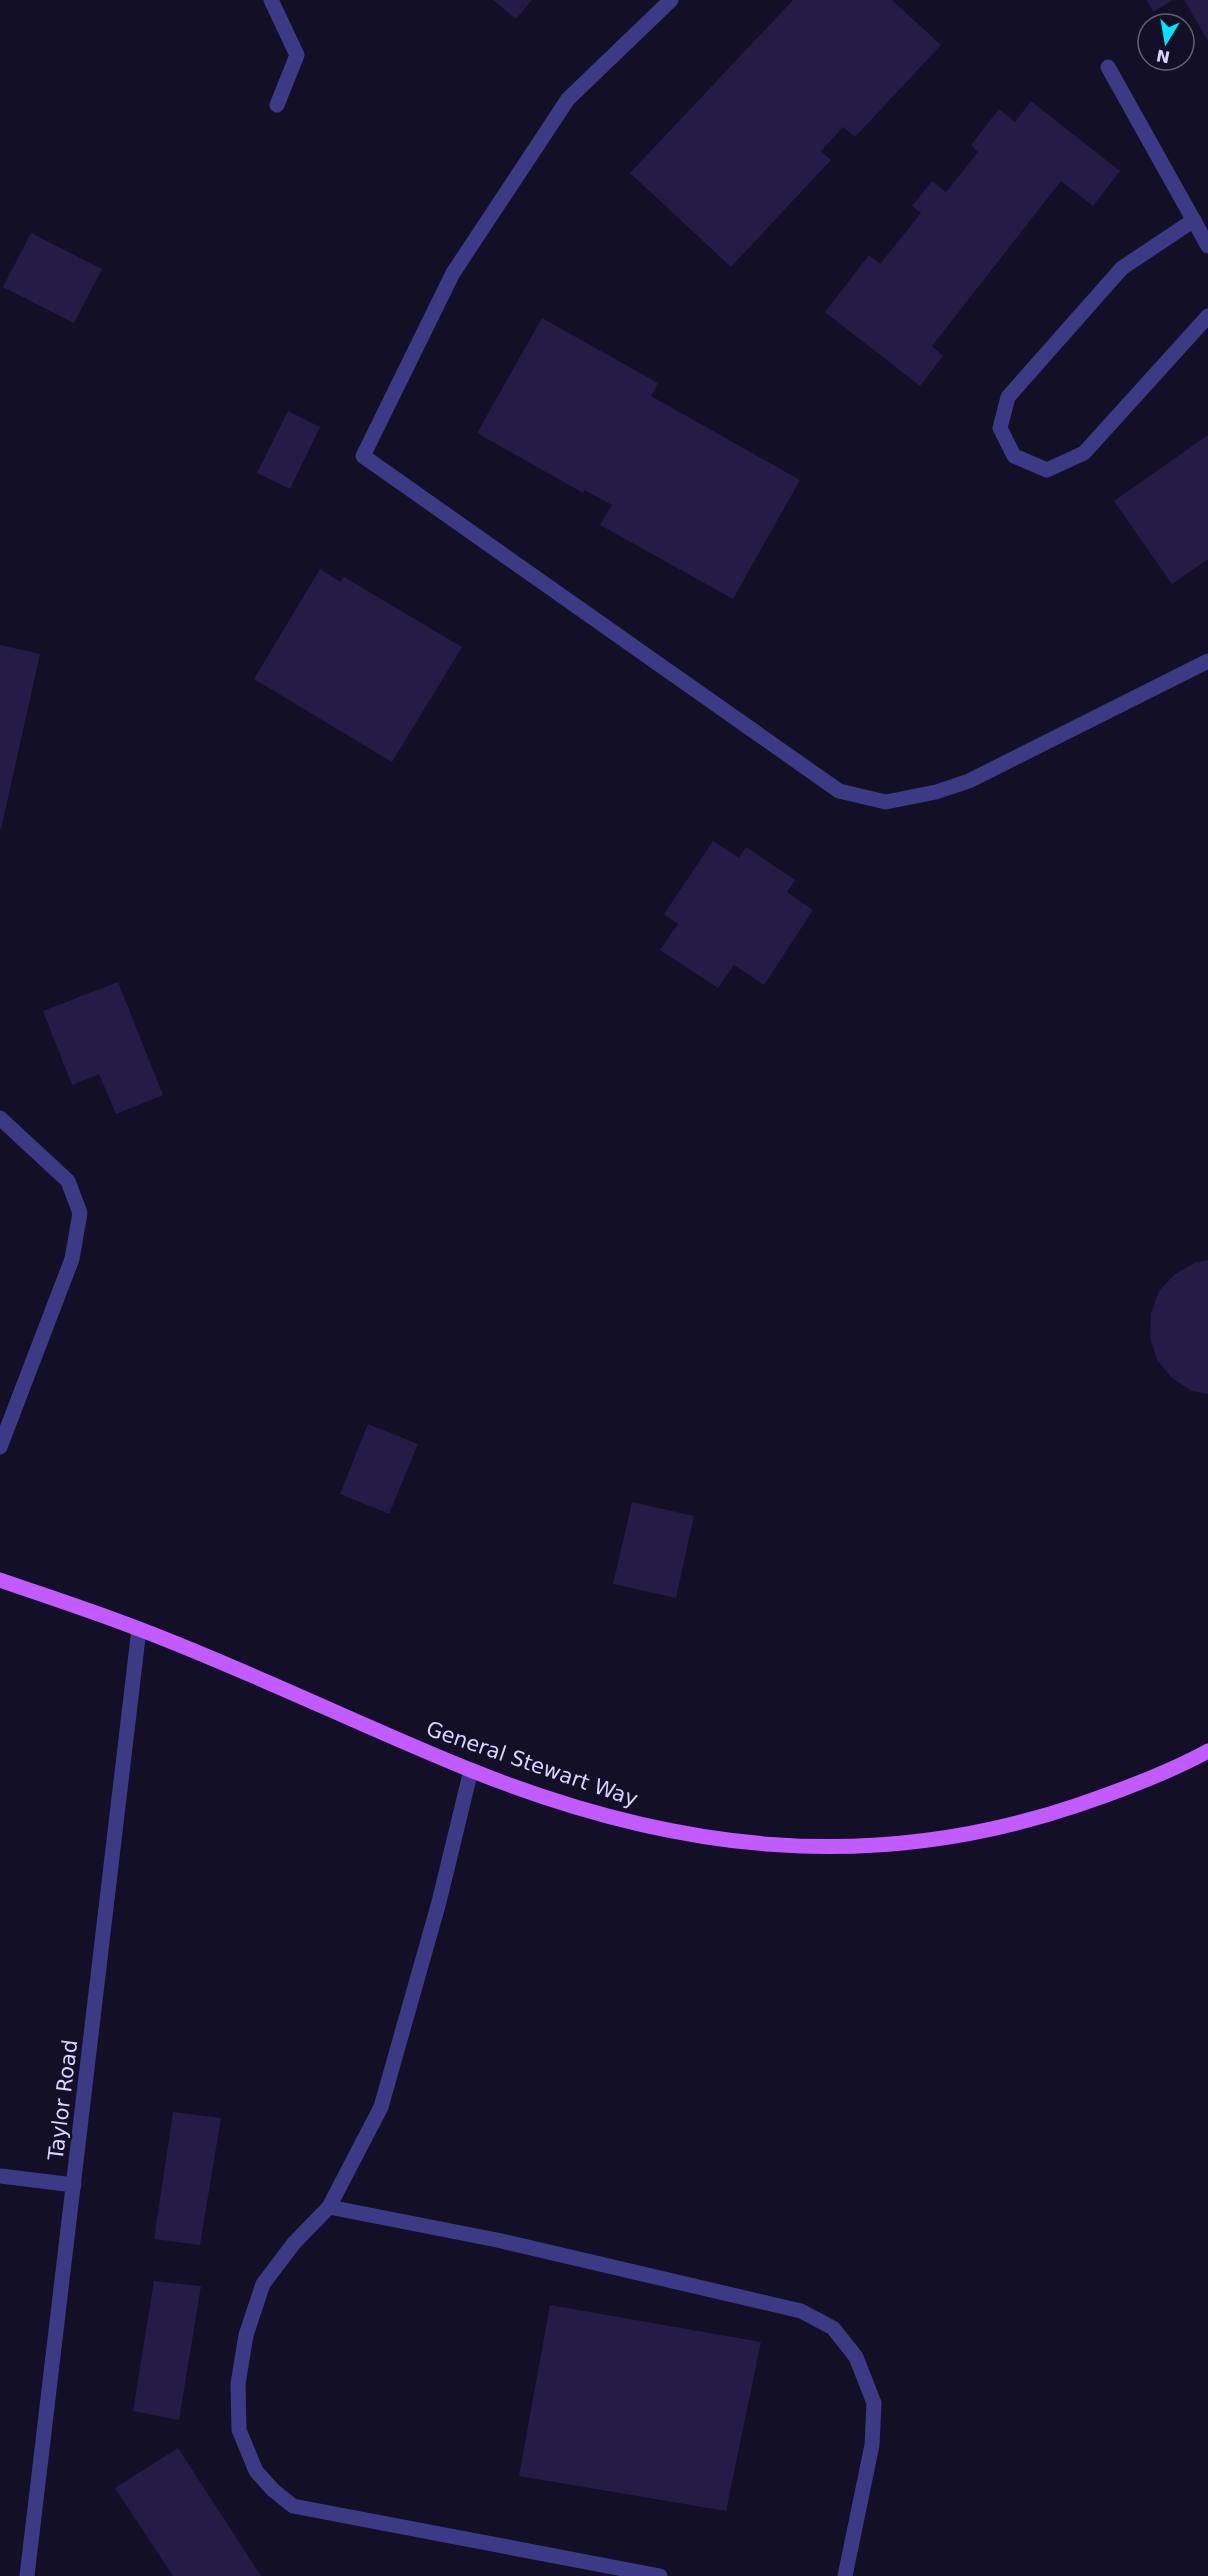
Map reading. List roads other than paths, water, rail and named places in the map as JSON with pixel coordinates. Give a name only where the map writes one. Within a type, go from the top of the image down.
[{"type":"main road","name":"General Stewart Way","points":[[0,1580],[139,1629],[471,1770],[631,1822],[758,1845],[819,1848],[894,1844],[969,1835],[1023,1823],[1112,1793],[1208,1750]]},
{"type":"street","points":[[271,0],[297,55],[277,105]]},
{"type":"street","points":[[671,0],[568,99],[453,273],[363,456],[829,784],[848,793],[886,802],[936,792],[969,781],[1208,660]]},
{"type":"street","points":[[1108,67],[1208,246]]},
{"type":"street","points":[[1194,220],[1122,268],[1008,397],[1000,428],[1014,456],[1047,470],[1084,453],[1208,316]]},
{"type":"street","points":[[0,1118],[68,1181],[80,1213],[72,1259],[0,1447]]},
{"type":"street","name":"Taylor Road","points":[[27,2576],[139,1629]]},
{"type":"street","points":[[471,1770],[440,1902],[381,2107],[329,2207],[294,2243],[263,2284],[246,2335],[238,2384],[239,2430],[256,2471],[273,2490],[293,2506],[660,2576]]},
{"type":"street","points":[[0,2176],[74,2185]]},
{"type":"street","points":[[329,2207],[497,2240],[801,2310],[834,2328],[856,2357],[873,2403],[872,2445],[844,2576]]}]
